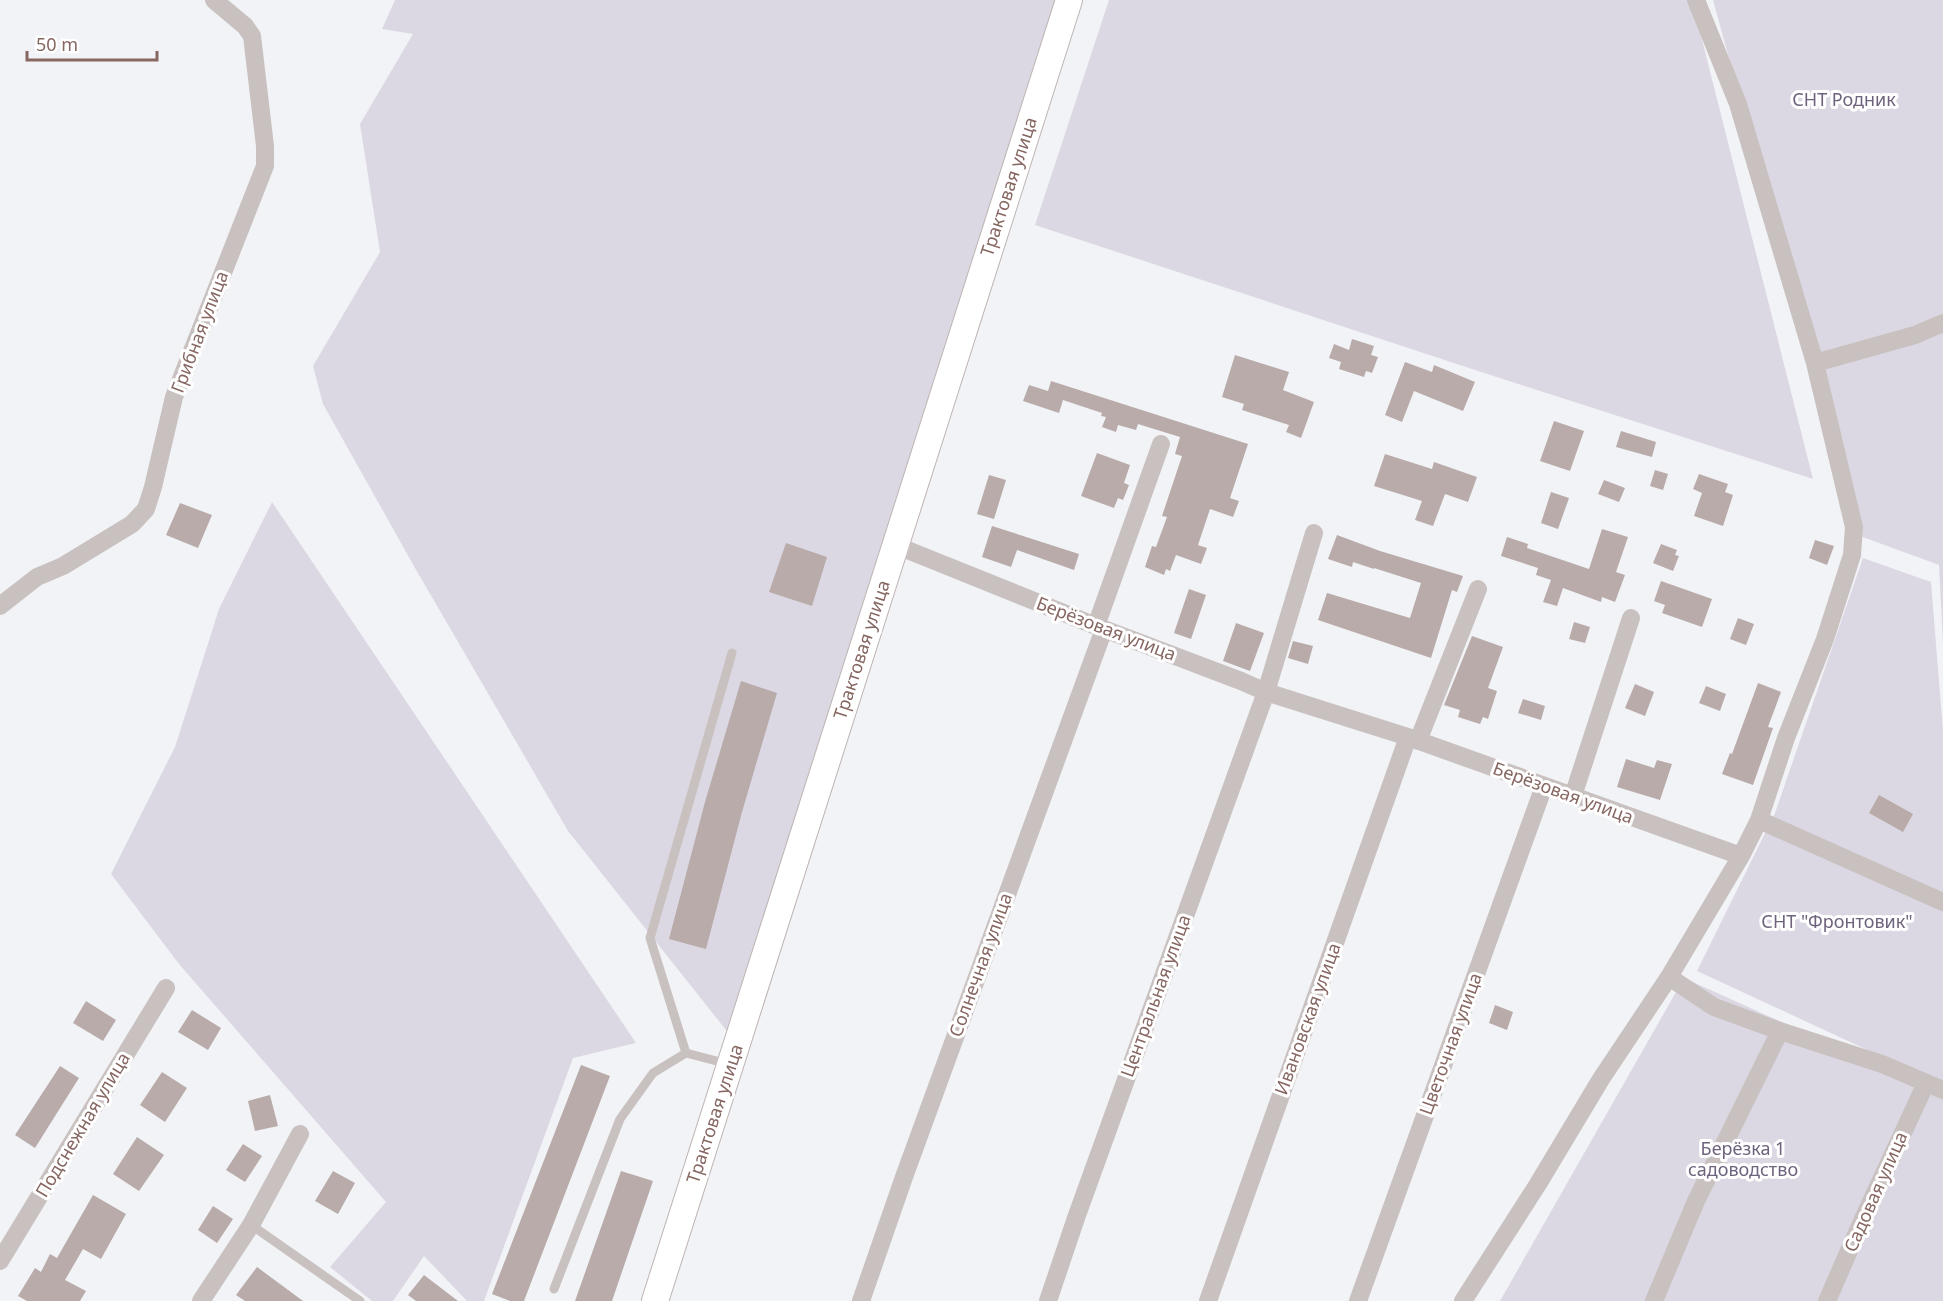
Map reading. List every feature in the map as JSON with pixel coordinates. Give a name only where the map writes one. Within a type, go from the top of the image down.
[{"type":"street","name":"Грибная улица","points":[[0,606],[37,578],[63,566],[132,524],[146,509],[174,397],[265,166],[265,146],[252,36],[245,26],[214,0]]},
{"type":"street","name":"Трактовая улица","points":[[655,1301],[1069,0]]},
{"type":"street","points":[[1463,1301],[1538,1184],[1601,1079],[1669,976],[1760,820],[1786,738],[1825,639],[1852,555],[1854,528],[1815,363],[1738,104],[1696,0]]},
{"type":"street","points":[[1815,363],[1915,335],[1943,323]]},
{"type":"street","name":"Солнечная улица","points":[[861,1301],[1100,628],[1161,444]]},
{"type":"street","name":"Центральная улица","points":[[1048,1301],[1266,692],[1314,533]]},
{"type":"street","name":"Берёзовая улица","points":[[895,545],[1266,692],[1413,739],[1741,856]]},
{"type":"street","name":"Ивановская улица","points":[[1208,1301],[1413,739],[1478,589]]},
{"type":"street","points":[[1573,796],[1631,618]]},
{"type":"street","name":"Цветочная улица","points":[[1358,1301],[1544,786]]},
{"type":"street","points":[[1760,820],[1943,902]]},
{"type":"street","points":[[1669,976],[1714,1007],[1882,1064],[1935,1086]]},
{"type":"street","name":"Подснежная улица","points":[[0,1261],[166,988]]},
{"type":"street","points":[[1654,1301],[1696,1201],[1780,1031]]},
{"type":"street","name":"Садовая улица","points":[[1827,1301],[1935,1086]]},
{"type":"street","points":[[201,1301],[251,1225],[300,1134]]},
{"type":"lane","points":[[686,1053],[650,938],[732,653]]},
{"type":"lane","points":[[554,1289],[620,1119],[653,1073],[686,1053],[730,1065]]},
{"type":"lane","points":[[251,1225],[360,1301]]},
{"type":"green space","points":[[395,0],[1061,0],[738,1039],[726,1030],[568,831],[415,568],[323,404],[313,366],[380,252],[360,124],[413,34],[382,29]]},
{"type":"green space","points":[[1109,0],[1692,0],[1813,479],[1035,225]]},
{"type":"green space","name":"СНТ Родник","points":[[1713,0],[1943,0],[1943,643],[1939,565],[1860,536]]},
{"type":"green space","points":[[272,502],[636,1043],[573,1058],[484,1301],[467,1301],[424,1256],[393,1301],[372,1301],[330,1267],[386,1202],[179,964],[111,874],[175,747],[219,609]]},
{"type":"green space","name":"СНТ \"Фронтовик\"","points":[[1863,558],[1931,582],[1943,731],[1943,1085],[1697,971],[1775,813]]},
{"type":"green space","name":"Берёзка 1 садоводство","points":[[1684,978],[1943,1095],[1943,1301],[1500,1301]]},
{"type":"building","points":[[1352,339],[1374,346],[1371,355],[1378,357],[1372,373],[1366,371],[1364,377],[1339,369],[1341,362],[1329,358],[1334,344],[1349,350]]},
{"type":"building","points":[[1235,355],[1289,372],[1283,390],[1314,402],[1301,438],[1286,432],[1289,425],[1242,410],[1244,404],[1222,397]]},
{"type":"building","points":[[1405,362],[1432,372],[1434,365],[1475,382],[1463,411],[1414,391],[1402,422],[1385,415]]},
{"type":"building","points":[[1051,381],[1248,444],[1230,498],[1239,501],[1233,517],[1210,509],[1198,545],[1207,548],[1201,564],[1176,555],[1170,571],[1166,569],[1164,575],[1145,567],[1152,546],[1156,547],[1167,517],[1162,516],[1182,456],[1175,454],[1180,437],[1138,424],[1136,430],[1118,425],[1116,432],[1102,427],[1106,417],[1101,416],[1102,413],[1063,400],[1059,413],[1023,401],[1029,385],[1048,391]]},
{"type":"building","points":[[1554,421],[1584,431],[1570,471],[1540,461]]},
{"type":"building","points":[[1621,431],[1656,442],[1652,457],[1616,447]]},
{"type":"building","points":[[1097,453],[1130,465],[1124,483],[1129,485],[1123,500],[1118,498],[1114,508],[1081,496]]},
{"type":"building","points":[[1385,454],[1432,469],[1434,462],[1477,477],[1468,502],[1445,494],[1433,526],[1415,520],[1422,501],[1374,486]]},
{"type":"building","points":[[1655,470],[1668,474],[1663,490],[1650,486]]},
{"type":"building","points":[[1699,474],[1728,484],[1725,492],[1733,495],[1723,526],[1694,516],[1702,493],[1693,489]]},
{"type":"building","points":[[989,475],[1006,480],[994,519],[977,514]]},
{"type":"building","points":[[1604,480],[1625,488],[1619,502],[1598,494]]},
{"type":"building","points":[[1551,492],[1569,498],[1558,529],[1541,523]]},
{"type":"building","points":[[180,503],[212,515],[198,548],[166,535]]},
{"type":"building","points":[[992,526],[1079,554],[1074,570],[1017,550],[1011,567],[982,557]]},
{"type":"building","points":[[1602,529],[1628,537],[1616,572],[1625,575],[1615,602],[1602,597],[1601,602],[1563,588],[1557,606],[1543,602],[1551,580],[1536,575],[1538,568],[1501,556],[1507,537],[1528,544],[1527,548],[1589,569]]},
{"type":"building","points":[[1337,535],[1380,551],[1463,576],[1457,592],[1452,590],[1431,658],[1318,620],[1327,593],[1410,618],[1421,583],[1353,562],[1352,567],[1328,559]]},
{"type":"building","points":[[1815,540],[1834,546],[1827,565],[1809,558]]},
{"type":"building","points":[[786,543],[827,557],[812,606],[769,592]]},
{"type":"building","points":[[1661,544],[1677,550],[1675,555],[1679,556],[1673,571],[1653,563]]},
{"type":"building","points":[[1661,581],[1712,599],[1702,627],[1662,613],[1665,605],[1654,601]]},
{"type":"building","points":[[1189,589],[1206,595],[1191,639],[1174,633]]},
{"type":"building","points":[[1738,618],[1754,624],[1746,645],[1730,639]]},
{"type":"building","points":[[1574,622],[1590,627],[1585,643],[1569,639]]},
{"type":"building","points":[[1236,623],[1264,633],[1250,671],[1223,661]]},
{"type":"building","points":[[1472,636],[1503,647],[1488,688],[1497,691],[1488,719],[1483,717],[1480,724],[1458,717],[1460,710],[1444,705]]},
{"type":"building","points":[[1293,641],[1313,646],[1308,664],[1288,658]]},
{"type":"building","points":[[741,681],[777,693],[742,812],[706,949],[669,939],[705,802]]},
{"type":"building","points":[[1758,683],[1781,692],[1768,727],[1773,728],[1753,785],[1722,774],[1730,753],[1732,754]]},
{"type":"building","points":[[1635,684],[1654,692],[1645,716],[1625,708]]},
{"type":"building","points":[[1706,686],[1726,694],[1720,711],[1699,703]]},
{"type":"building","points":[[1523,699],[1545,706],[1541,720],[1518,713]]},
{"type":"building","points":[[1626,759],[1654,768],[1657,760],[1672,764],[1660,800],[1617,787]]},
{"type":"building","points":[[1879,795],[1913,814],[1903,832],[1869,813]]},
{"type":"building","points":[[86,1001],[116,1020],[103,1041],[73,1023]]},
{"type":"building","points":[[1495,1005],[1513,1012],[1507,1030],[1489,1023]]},
{"type":"building","points":[[192,1010],[221,1028],[208,1050],[178,1032]]},
{"type":"building","points":[[581,1065],[610,1076],[524,1301],[510,1301],[492,1294]]},
{"type":"building","points":[[60,1066],[79,1078],[35,1148],[15,1135]]},
{"type":"building","points":[[162,1072],[187,1088],[165,1122],[140,1105]]},
{"type":"building","points":[[270,1095],[278,1126],[255,1131],[248,1101]]},
{"type":"building","points":[[137,1137],[164,1155],[139,1191],[113,1174]]},
{"type":"building","points":[[243,1144],[262,1156],[245,1182],[226,1170]]},
{"type":"building","points":[[333,1171],[355,1183],[338,1214],[315,1201]]},
{"type":"building","points":[[621,1171],[653,1181],[612,1301],[575,1301]]},
{"type":"building","points":[[93,1195],[126,1214],[101,1259],[83,1249],[65,1280],[86,1291],[80,1301],[27,1301],[18,1296],[35,1268],[41,1272],[50,1254],[57,1258]]},
{"type":"building","points":[[213,1206],[233,1219],[217,1243],[198,1230]]},
{"type":"building","points":[[257,1267],[303,1301],[245,1301],[236,1295]]},
{"type":"building","points":[[424,1275],[458,1301],[416,1301],[408,1295]]}]
